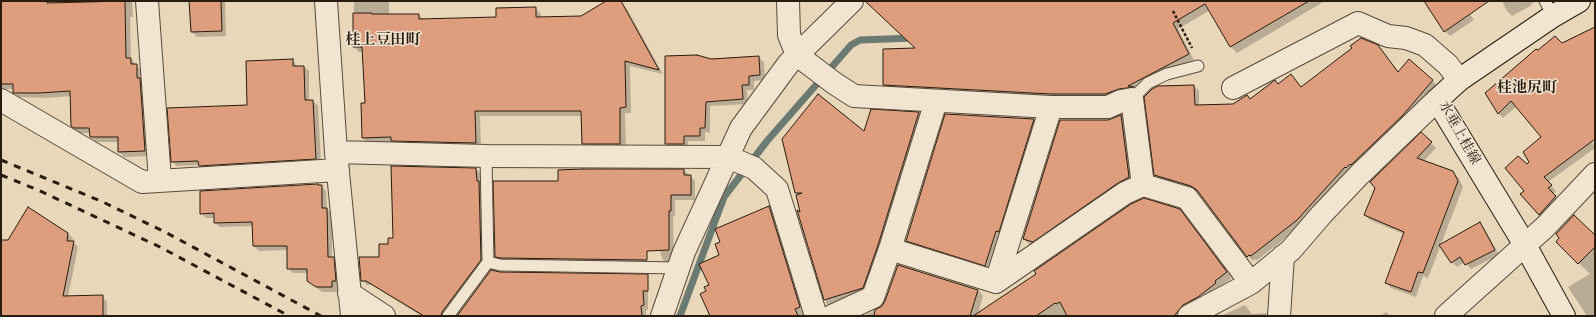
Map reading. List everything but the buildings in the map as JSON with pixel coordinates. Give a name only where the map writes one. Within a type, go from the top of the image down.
[{"type":"street","points":[[147,1],[160,180]]},
{"type":"street","points":[[326,1],[337,161],[352,316]]},
{"type":"street","points":[[788,1],[789,35],[796,55],[825,77],[854,96],[1051,107],[1108,107],[1121,101],[1132,99],[1143,185]]},
{"type":"street","points":[[662,316],[678,268],[741,162],[742,128],[789,63],[852,1]]},
{"type":"street","name":"水垂上桂線","points":[[1564,316],[1525,245],[1437,100],[1459,80],[1549,9],[1579,1]]},
{"type":"street","points":[[1233,88],[1358,23],[1388,36],[1406,38],[1425,45],[1448,65],[1459,80]]},
{"type":"street","points":[[1,100],[142,182],[337,161],[486,156],[741,162],[777,189],[816,316]]},
{"type":"street","points":[[1189,316],[1251,283],[1291,250],[1322,214],[1359,175],[1437,100]]},
{"type":"street","points":[[832,316],[873,297],[890,249],[936,101]]},
{"type":"street","points":[[996,282],[1051,107]]},
{"type":"street","points":[[1446,316],[1545,227],[1595,174]]},
{"type":"street","points":[[996,282],[1125,193],[1143,185],[1187,198],[1251,283]]},
{"type":"street","points":[[890,249],[996,282]]},
{"type":"street","points":[[1279,316],[1283,256]]},
{"type":"street","points":[[349,293],[384,316]]},
{"type":"lane","points":[[1132,99],[1148,83],[1168,74],[1198,66]]},
{"type":"lane","points":[[448,316],[488,262],[486,156]]},
{"type":"lane","points":[[488,262],[500,265],[678,268]]},
{"type":"path","points":[[1173,11],[1195,53],[1198,66]]},
{"type":"waterway","points":[[680,316],[724,197],[767,141],[851,45],[860,40],[914,38]]},
{"type":"railway","points":[[1,160],[103,202],[165,232],[321,316]]},
{"type":"railway","points":[[1,175],[38,190],[160,247],[289,316]]},
{"type":"district","name":"桂上豆田町","points":[[383,40]]},
{"type":"district","name":"桂池尻町","points":[[1527,88]]}]
